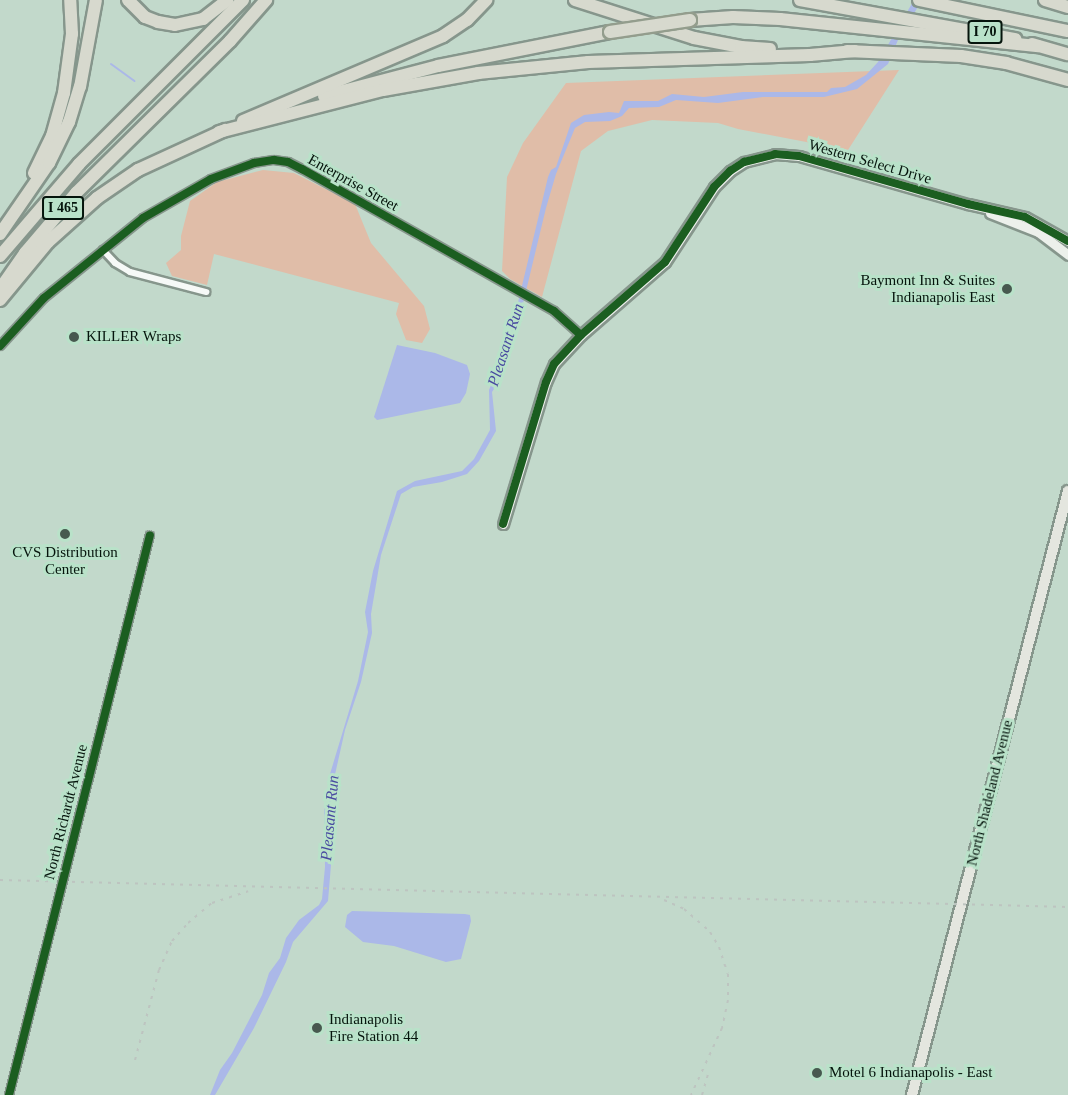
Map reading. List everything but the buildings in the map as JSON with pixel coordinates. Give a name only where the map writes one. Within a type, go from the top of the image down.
[{"type":"highway","points":[[0,224],[33,176],[57,121],[69,65],[73,27],[70,0]]},
{"type":"highway","points":[[0,234],[43,172],[64,132],[80,87],[96,0]]},
{"type":"highway","points":[[128,0],[139,13],[151,20],[175,25],[203,19],[227,0]]},
{"type":"highway","name":"I 465","points":[[0,256],[79,164],[243,0]]},
{"type":"highway","name":"I 465","points":[[0,289],[25,253],[76,193],[230,41],[266,0]]},
{"type":"highway","points":[[0,300],[48,242],[97,198],[138,170],[256,115],[443,36],[467,20],[486,0]]},
{"type":"highway","points":[[575,0],[700,40],[741,47],[910,51],[991,60],[1068,80]]},
{"type":"highway","points":[[592,0],[654,26]]},
{"type":"highway","name":"I 70","points":[[800,0],[997,34],[1068,54]]},
{"type":"highway","name":"I 70","points":[[919,0],[1068,31]]},
{"type":"highway","points":[[1045,0],[1068,7]]},
{"type":"highway","points":[[256,115],[438,66],[610,32],[690,20],[762,18],[1039,46]]},
{"type":"highway","points":[[219,132],[366,94],[478,73],[588,62],[810,55],[861,51]]},
{"type":"main road","name":"North Shadeland Avenue","points":[[912,1095],[1068,491]]},
{"type":"street","name":"Western Select Drive","points":[[503,524],[547,379],[559,357],[665,262],[718,182],[732,169],[754,159],[775,154],[799,156],[968,204],[1038,232],[1068,255]]},
{"type":"street","name":"Enterprise Street","points":[[0,346],[44,298],[143,218],[182,193],[240,168],[274,160],[288,162],[302,169],[512,287],[559,314],[581,335]]},
{"type":"street","name":"Western Select Drive","points":[[968,204],[1003,210],[1037,221],[1068,241]]},
{"type":"street","points":[[103,250],[115,263],[129,272],[206,292]]},
{"type":"street","name":"North Richardt Avenue","points":[[9,1095],[150,535]]},
{"type":"shaded area","points":[[899,70],[848,150],[738,129],[718,123],[652,120],[608,131],[581,151],[542,297],[510,279],[502,271],[507,177],[523,143],[566,83]]},
{"type":"shaded area","points":[[263,170],[294,173],[355,204],[371,243],[424,306],[430,329],[422,343],[406,340],[396,314],[399,303],[214,254],[207,285],[172,276],[166,263],[181,250],[181,236],[190,201],[217,182]]},
{"type":"water","name":"Pleasant Run","points":[[914,0],[922,0],[898,40],[888,64],[857,89],[824,97],[763,97],[718,103],[676,100],[659,107],[629,108],[622,116],[610,121],[585,122],[575,128],[556,174],[546,208],[513,345],[498,383],[492,392],[496,431],[479,461],[467,474],[442,482],[413,487],[401,494],[381,555],[371,614],[372,633],[334,779],[327,833],[331,865],[328,901],[293,942],[286,962],[254,1028],[215,1095],[210,1095],[220,1070],[232,1053],[262,995],[269,973],[280,958],[286,938],[299,920],[319,905],[322,899],[325,867],[324,813],[330,774],[358,681],[368,632],[365,612],[373,571],[397,491],[415,481],[462,471],[474,459],[490,430],[489,390],[509,340],[548,177],[551,170],[556,167],[571,123],[584,115],[619,113],[624,101],[658,101],[672,94],[704,97],[743,92],[827,92],[831,88],[845,87],[866,75],[878,62]]},
{"type":"water","points":[[397,345],[435,353],[467,365],[470,374],[466,393],[460,403],[377,420],[374,417]]},
{"type":"water","points":[[352,911],[465,914],[470,915],[471,921],[461,959],[446,962],[394,946],[363,942],[345,927],[347,915]]},
{"type":"waterway","points":[[111,64],[134,81]]},
{"type":"railway","points":[[0,880],[1068,907]]},
{"type":"railway","points":[[135,1060],[159,970],[172,941],[188,923],[212,903],[248,891]]},
{"type":"railway","points":[[664,900],[684,909],[710,932],[719,947],[728,974],[728,1000],[722,1028],[691,1095]]},
{"type":"railway","points":[[702,1095],[709,1071]]},
{"type":"cycle path","points":[[503,524],[546,382],[554,364],[581,335],[665,262],[714,187],[730,171],[744,162],[775,154],[799,156],[968,204],[1025,217],[1068,241]]},
{"type":"cycle path","points":[[0,346],[44,298],[143,218],[211,179],[254,163],[274,160],[288,162],[302,169],[554,311],[581,335]]},
{"type":"cycle path","points":[[9,1095],[150,535]]},
{"type":"place","name":"Baymont Inn & Suites Indianapolis East","points":[[1007,289]]},
{"type":"place","name":"KILLER Wraps","points":[[74,337]]},
{"type":"place","name":"CVS Distribution Center","points":[[65,534]]},
{"type":"place","name":"Indianapolis Fire Station 44","points":[[317,1028]]},
{"type":"place","name":"Motel 6 Indianapolis - East","points":[[817,1073]]}]
